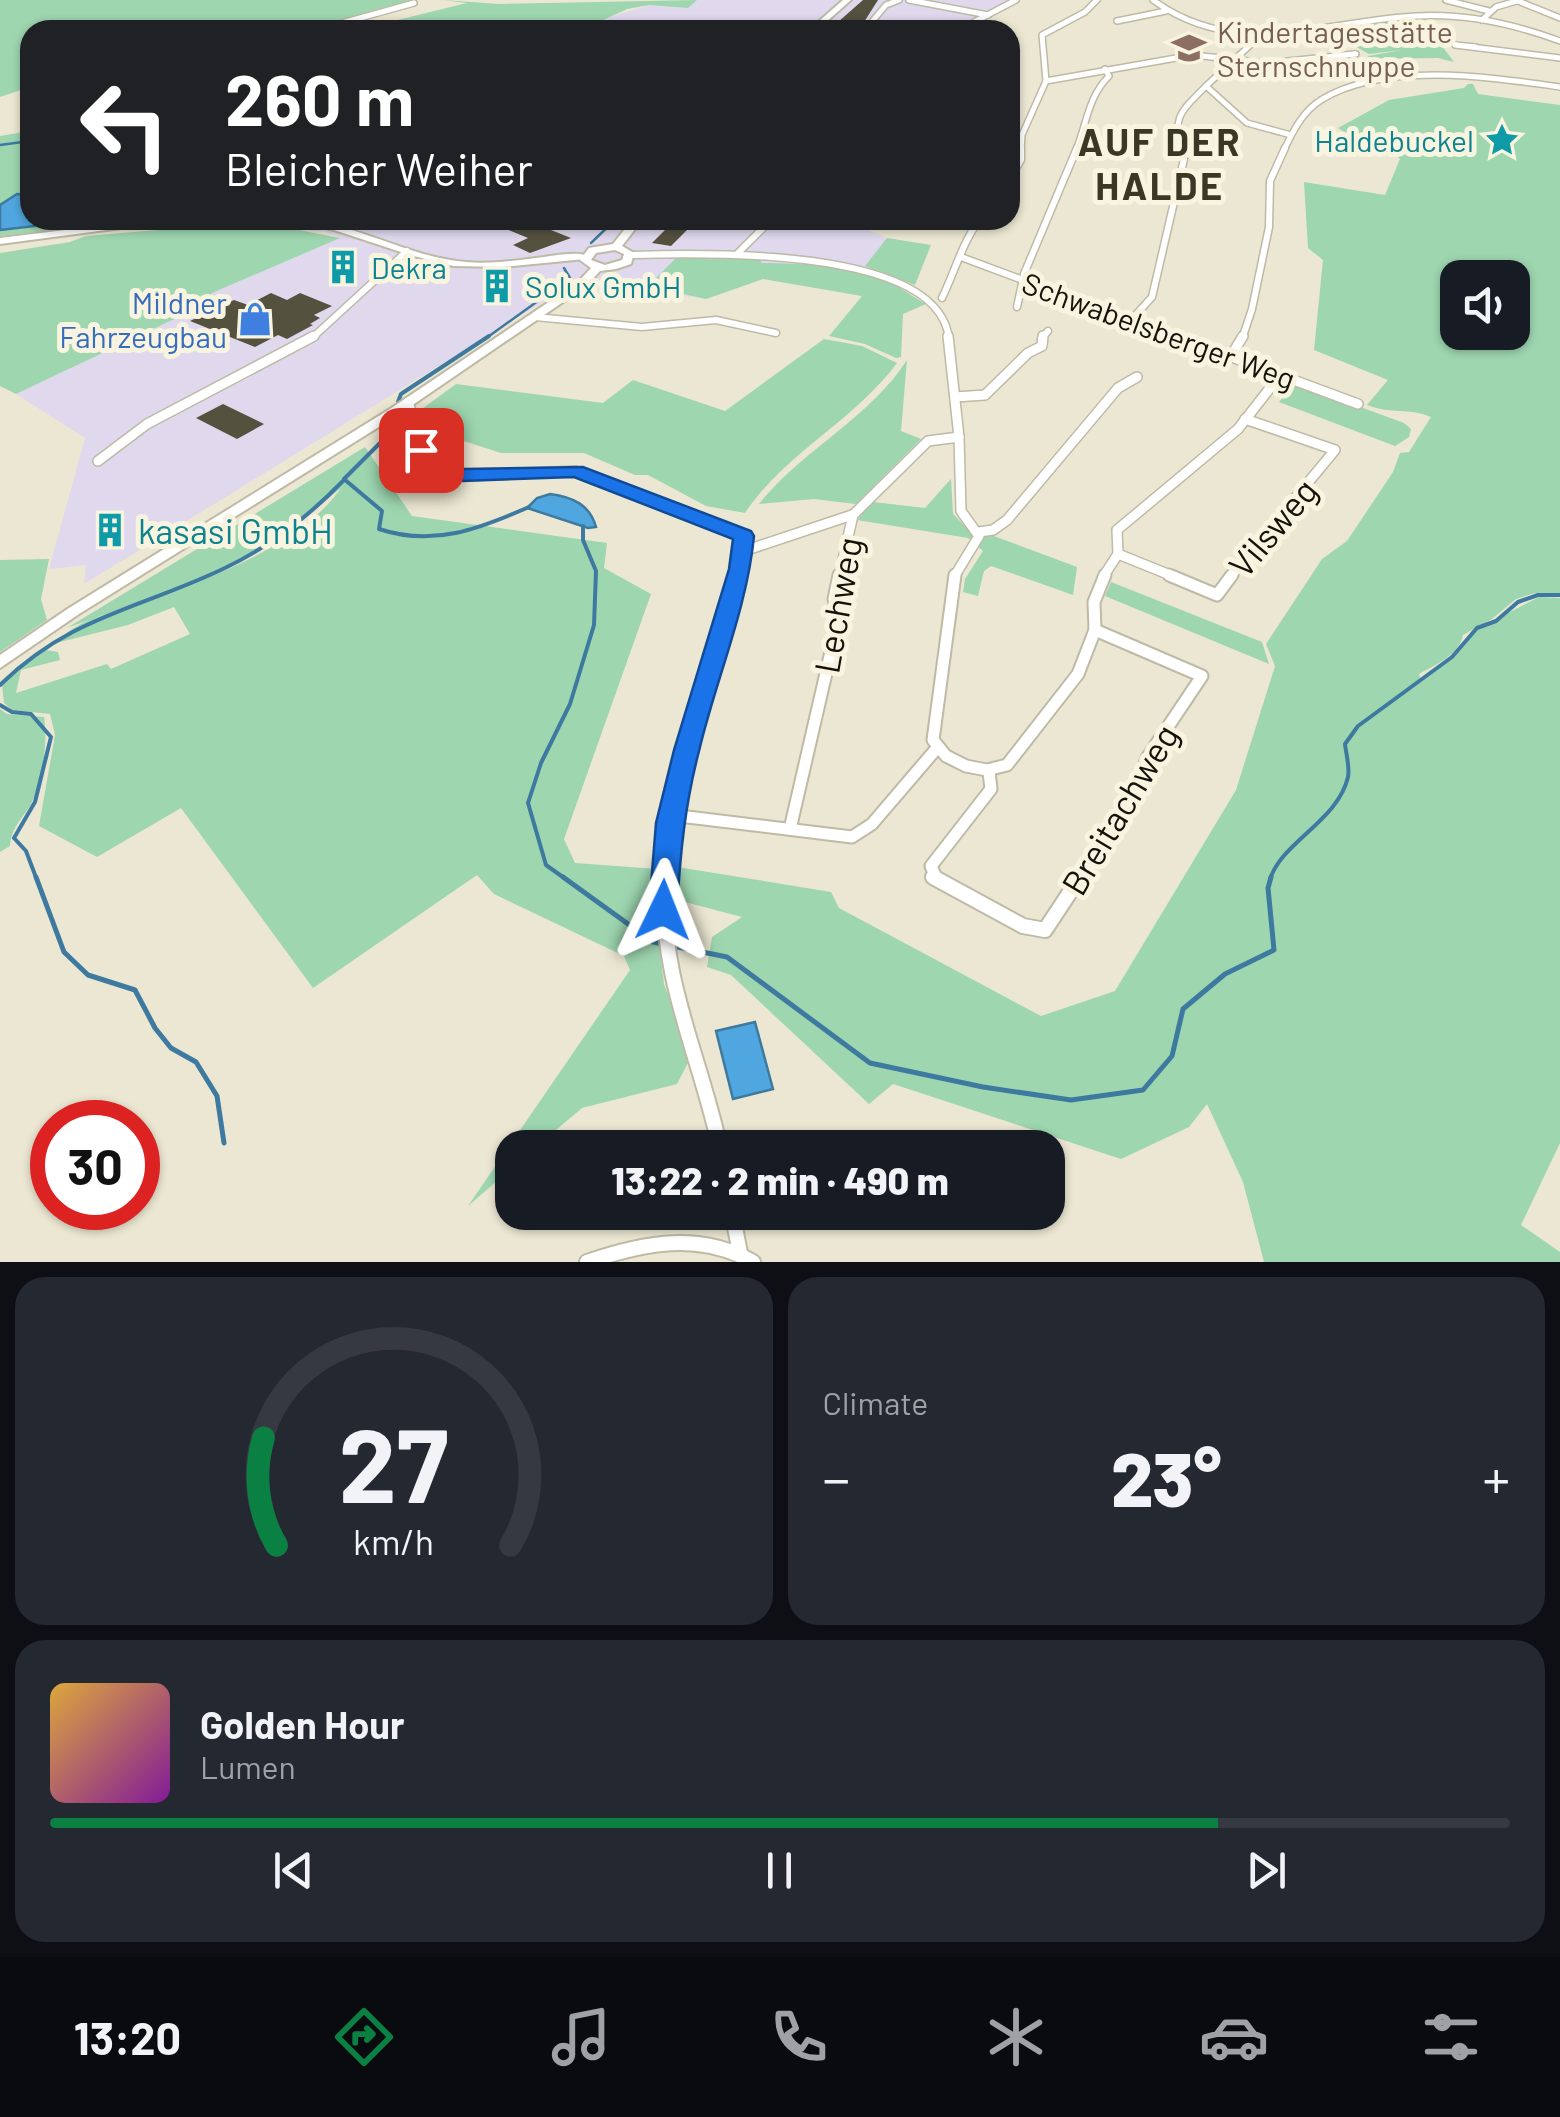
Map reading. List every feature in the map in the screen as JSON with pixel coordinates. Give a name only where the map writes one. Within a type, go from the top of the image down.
[{"type":"main road","points":[[824,20],[846,0]]},
{"type":"main road","points":[[616,247],[629,230]]},
{"type":"main road","points":[[616,247],[631,256],[621,265],[598,267],[587,263],[585,256],[593,250],[616,247]]},
{"type":"main road","points":[[0,664],[74,611],[408,402],[581,285],[598,267]]},
{"type":"street","points":[[873,20],[886,5],[899,0]]},
{"type":"street","points":[[910,0],[988,15]]},
{"type":"street","points":[[978,20],[1016,0]]},
{"type":"street","points":[[1020,162],[1022,135],[1045,77],[1042,35],[1086,12],[1097,0]]},
{"type":"street","points":[[1153,0],[1166,11],[1219,30],[1260,36],[1406,17],[1482,20],[1559,40]]},
{"type":"street","points":[[1446,0],[1489,11]]},
{"type":"street","points":[[1482,20],[1489,11],[1519,0],[1560,18]]},
{"type":"street","points":[[353,20],[414,3]]},
{"type":"street","points":[[1117,21],[1166,11]]},
{"type":"street","points":[[1132,319],[1152,297],[1168,231],[1184,159],[1175,127],[1180,113],[1260,36]]},
{"type":"street","points":[[1476,47],[1560,58]]},
{"type":"street","points":[[1045,77],[1072,78],[1193,55],[1284,62],[1343,54]]},
{"type":"street","points":[[1017,307],[1026,280],[1024,274],[1088,122],[1086,107],[1109,76],[1105,69]]},
{"type":"street","points":[[1231,356],[1245,333],[1252,309],[1269,227],[1270,181],[1291,135],[1322,100],[1380,79],[1442,74],[1560,87]]},
{"type":"street","points":[[1206,86],[1248,123],[1291,135]]},
{"type":"street","points":[[0,241],[87,230]]},
{"type":"street","points":[[348,230],[456,264],[489,265],[585,256]]},
{"type":"street","points":[[738,253],[761,230]]},
{"type":"street","points":[[942,298],[969,230]]},
{"type":"street","points":[[98,461],[139,426],[275,359],[328,328],[382,270],[406,251]]},
{"type":"street","points":[[631,256],[738,253],[860,269],[913,290],[933,304],[947,323],[961,511],[979,532],[978,544],[957,570],[952,586],[932,727],[936,748],[966,766],[989,772],[1007,765],[1078,674],[1095,630],[1094,602],[1099,584],[1118,554],[1117,530],[1245,419],[1281,374]]},
{"type":"street","name":"Schwabelsberger Weg","points":[[961,258],[1358,404]]},
{"type":"street","points":[[535,317],[642,327],[716,320],[776,332]]},
{"type":"street","points":[[955,397],[985,395],[1028,353],[1042,346],[1041,338],[1048,330]]},
{"type":"street","points":[[979,532],[993,530],[1007,520],[1118,388],[1137,377]]},
{"type":"street","points":[[408,402],[421,450],[448,472],[462,476],[576,471],[744,536],[744,550],[671,815],[664,869],[666,945],[679,1012],[708,1092],[716,1130]]},
{"type":"street","name":"Vilsweg","points":[[1118,554],[1217,595],[1252,546],[1298,498],[1335,450],[1245,419]]},
{"type":"street","name":"Lechweg","points":[[790,829],[840,617],[834,599],[853,515],[928,441],[958,437]]},
{"type":"street","points":[[744,550],[853,515]]},
{"type":"street","name":"Breitachweg","points":[[989,772],[991,789],[930,872],[934,878],[1023,926],[1045,930],[1132,800],[1147,758],[1202,676],[1095,630]]},
{"type":"street","points":[[671,815],[839,837],[862,833],[936,748]]},
{"type":"street","points":[[738,1230],[746,1257]]},
{"type":"street","points":[[587,1262],[678,1242],[703,1242],[746,1257]]},
{"type":"shaded area","points":[[697,0],[1008,0],[970,20],[592,20],[649,5],[687,8]]},
{"type":"shaded area","points":[[302,230],[869,230],[887,238],[866,265],[882,271],[864,296],[763,279],[706,299],[580,279],[84,584],[86,565],[49,569],[85,438],[16,394],[208,303],[212,293],[339,238],[326,232]]},
{"type":"green space","points":[[0,0],[417,0],[348,20],[20,20],[20,90],[0,97]]},
{"type":"green space","points":[[443,0],[499,4],[697,0],[688,8],[649,5],[627,9],[603,20],[398,20],[467,3]]},
{"type":"green space","points":[[1390,20],[1397,26],[1394,35],[1442,46],[1454,62],[1438,58],[1369,59],[1368,56],[1402,50],[1369,54],[1337,36],[1372,29],[1362,24]]},
{"type":"green space","points":[[1473,84],[1478,94],[1560,105],[1560,593],[1535,593],[1516,599],[1492,619],[1463,635],[1446,659],[1419,674],[1421,680],[1453,658],[1477,629],[1539,597],[1560,598],[1560,1143],[1521,1225],[1560,1252],[1560,1262],[1264,1262],[1243,1182],[1207,1104],[1189,1127],[1121,1159],[1065,1141],[1065,1130],[1033,1130],[893,1084],[869,1104],[731,975],[707,967],[712,937],[742,917],[685,902],[671,866],[831,892],[839,908],[1041,1016],[1115,991],[1236,790],[1275,666],[1266,644],[1322,559],[1347,541],[1393,472],[1400,453],[1409,452],[1431,417],[1367,405],[1388,380],[1314,350],[1323,260],[1308,248],[1304,182],[1385,195],[1400,159],[1386,148],[1338,128],[1389,100]]},
{"type":"green space","points":[[20,133],[20,230],[54,230],[0,236],[0,136]]},
{"type":"green space","points":[[158,230],[299,230],[340,238],[212,293],[208,303],[16,394],[0,386],[0,253],[86,236]]},
{"type":"green space","points":[[887,238],[931,245],[915,285],[865,266]]},
{"type":"green space","points":[[677,257],[758,257],[762,263],[843,269],[892,284],[926,304],[903,314],[901,357],[896,358],[865,344],[829,336],[862,296],[763,279],[706,299],[648,286]]},
{"type":"green space","points":[[824,339],[862,346],[897,363],[860,403],[780,472],[745,513],[706,506],[648,475],[635,475],[584,453],[501,453],[420,427],[415,414],[456,384],[603,403],[633,380],[725,411]]},
{"type":"green space","points":[[907,360],[901,431],[921,439],[856,504],[814,499],[759,504],[776,484],[874,400]]},
{"type":"green space","points":[[1295,383],[1404,423],[1411,429],[1409,437],[1395,446],[1279,402]]},
{"type":"green space","points":[[365,447],[412,516],[607,543],[604,568],[651,594],[564,839],[575,863],[657,869],[655,910],[664,984],[691,1057],[677,1084],[582,1108],[556,1130],[520,1130],[630,970],[624,956],[494,894],[477,875],[313,988],[181,808],[97,857],[39,826],[55,735],[50,714],[12,710],[4,703],[2,685],[46,650],[58,652],[60,660],[21,670],[16,693],[107,664],[111,669],[190,634],[174,607],[128,625],[56,643],[95,618],[67,628]],"holes":[[[341,488],[301,528],[250,559],[193,584],[108,613],[193,582],[260,551]]]},
{"type":"green space","points":[[951,479],[953,514],[964,525],[1077,567],[1073,595],[991,566],[984,571],[978,596],[963,592],[965,579],[983,551],[968,538],[857,520],[873,502],[925,508]]},
{"type":"green space","points":[[49,559],[41,599],[47,620],[0,652],[0,560]]},
{"type":"green space","points":[[1111,582],[1262,642],[1269,664],[1105,596]]},
{"type":"green space","points":[[0,709],[7,714],[44,717],[45,738],[35,795],[15,828],[10,846],[0,852]]},
{"type":"green space","points":[[495,1167],[495,1183],[468,1206]]},
{"type":"water","points":[[20,194],[20,228],[0,230],[0,205]]},
{"type":"water","points":[[550,494],[579,503],[590,513],[596,527],[588,528],[527,508],[537,498]]},
{"type":"water","points":[[755,1022],[773,1089],[733,1099],[716,1031]]},
{"type":"building","points":[[863,0],[878,0],[865,20],[840,20]]},
{"type":"building","points":[[509,230],[551,230],[571,238],[530,253],[513,245],[528,238]]},
{"type":"building","points":[[665,230],[687,230],[671,246],[652,243]]},
{"type":"building","name":"Mildner Fahrzeugbau","points":[[271,293],[287,300],[300,293],[332,306],[314,315],[320,318],[310,324],[313,325],[287,339],[278,335],[255,347],[190,321],[234,300],[248,305]]},
{"type":"building","points":[[223,404],[264,424],[237,439],[196,418]]},
{"type":"building","name":"kasasi GmbH","points":[[123,516],[119,541],[96,544],[100,520]]},
{"type":"waterway","points":[[0,145],[20,142]]},
{"type":"waterway","points":[[591,243],[605,230]]},
{"type":"waterway","points":[[485,339],[570,278],[564,268]]},
{"type":"waterway","points":[[398,402],[401,394],[489,336]]},
{"type":"waterway","points":[[401,422],[344,479],[382,511],[379,529],[437,536],[474,528],[529,507]]},
{"type":"waterway","points":[[0,685],[27,662],[80,628],[194,582],[258,550],[302,519],[343,481]]},
{"type":"waterway","points":[[567,880],[546,865],[528,803],[541,763],[570,704],[594,625],[596,571],[583,540],[583,526]]},
{"type":"waterway","points":[[1270,879],[1285,854],[1322,819],[1342,793],[1348,773],[1345,744],[1358,726],[1452,657],[1477,628],[1496,621],[1518,602],[1538,595],[1560,595]]},
{"type":"waterway","points":[[0,705],[12,712],[31,714],[51,737],[35,802],[14,838],[26,851],[37,880]]},
{"type":"waterway","points":[[36,877],[64,952],[88,975],[135,990],[155,1028],[171,1048],[196,1062],[217,1096],[224,1143]]},
{"type":"waterway","points":[[563,877],[653,942],[663,944]]},
{"type":"waterway","points":[[673,946],[727,957],[870,1063],[983,1087],[1071,1100],[1143,1090],[1172,1056],[1183,1009],[1225,974],[1274,950],[1270,879]]},
{"type":"place","name":"Kindertagesstätte Sternschnuppe","points":[[1189,48]]},
{"type":"place","name":"Haldebuckel","points":[[1502,140]]},
{"type":"place","name":"Dekra","points":[[343,267]]},
{"type":"place","name":"Solux GmbH","points":[[497,286]]},
{"type":"place","name":"Mildner Fahrzeugbau","points":[[255,319]]},
{"type":"place","name":"kasasi GmbH","points":[[110,530]]},
{"type":"district","name":"AUF DER HALDE","points":[[1160,163]]},
{"type":"route","points":[[421,450],[434,464],[462,476],[576,471],[744,536],[740,569],[686,750],[669,823],[663,910]]}]
